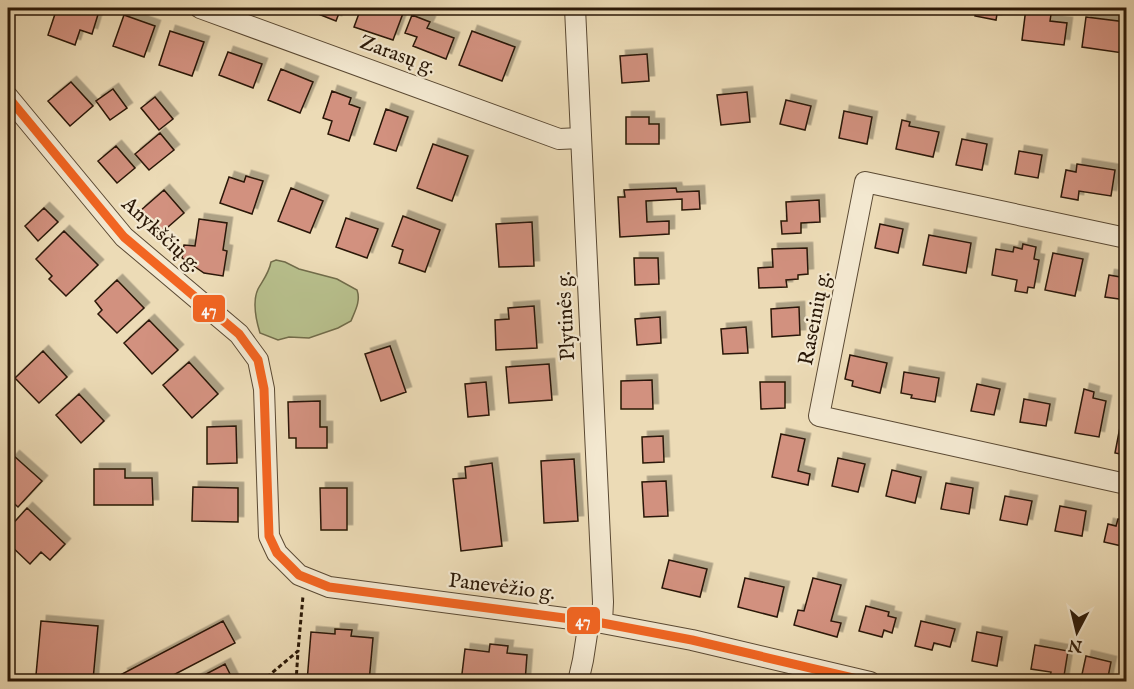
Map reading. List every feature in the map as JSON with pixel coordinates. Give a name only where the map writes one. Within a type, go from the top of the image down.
[{"type":"street","name":"Zarasų g.","points":[[200,8],[559,138],[581,138]]},
{"type":"street","name":"Plytinės g.","points":[[575,8],[603,602],[578,681]]},
{"type":"street","name":"Anykščių g.","points":[[8,97],[123,237],[239,334],[258,360],[264,389],[269,536],[277,553]]},
{"type":"street","name":"Raseinių g.","points":[[1126,238],[865,182],[819,416],[1126,484]]},
{"type":"street","name":"Panevėžio g.","points":[[277,553],[299,575],[329,587],[596,622],[692,640],[870,681]]},
{"type":"path","points":[[296,681],[303,596]]},
{"type":"path","points":[[261,681],[298,651]]},
{"type":"path","points":[[751,676],[757,681]]},
{"type":"green space","points":[[276,260],[337,279],[357,290],[358,302],[351,321],[309,338],[289,337],[278,340],[260,333],[255,311],[256,294],[271,262]]},
{"type":"building","points":[[57,8],[100,8],[92,34],[80,30],[75,45],[48,35]]},
{"type":"building","points":[[303,8],[341,8],[336,21]]},
{"type":"building","points":[[361,8],[405,8],[393,40],[354,27]]},
{"type":"building","points":[[977,8],[998,8],[996,20],[975,16]]},
{"type":"building","points":[[1026,8],[1052,8],[1050,21],[1067,23],[1064,45],[1022,40]]},
{"type":"building","points":[[124,15],[155,26],[144,57],[113,46]]},
{"type":"building","points":[[412,15],[430,22],[427,28],[454,38],[446,59],[413,46],[417,37],[405,33]]},
{"type":"building","points":[[1086,17],[1126,22],[1123,53],[1082,47]]},
{"type":"building","points":[[170,31],[204,42],[192,76],[159,65]]},
{"type":"building","points":[[472,31],[515,47],[502,81],[459,65]]},
{"type":"building","points":[[228,52],[262,64],[253,88],[219,75]]},
{"type":"building","points":[[647,54],[649,81],[622,83],[620,56]]},
{"type":"building","points":[[281,69],[313,82],[300,113],[268,100]]},
{"type":"building","points":[[71,82],[93,106],[70,126],[48,101]]},
{"type":"building","points":[[113,89],[127,108],[110,120],[96,101]]},
{"type":"building","points":[[332,91],[351,98],[349,104],[360,108],[349,141],[328,134],[332,121],[323,118]]},
{"type":"building","points":[[747,92],[750,122],[721,125],[717,95]]},
{"type":"building","points":[[155,97],[173,119],[159,130],[141,108]]},
{"type":"building","points":[[786,100],[811,106],[805,130],[780,124]]},
{"type":"building","points":[[386,109],[408,117],[396,151],[374,144]]},
{"type":"building","points":[[844,111],[872,117],[867,144],[839,138]]},
{"type":"building","points":[[626,117],[649,117],[649,124],[659,124],[659,144],[626,144]]},
{"type":"building","points":[[902,120],[910,122],[909,126],[939,132],[933,157],[896,149]]},
{"type":"building","points":[[160,133],[174,150],[149,170],[135,154]]},
{"type":"building","points":[[962,139],[987,144],[982,170],[956,165]]},
{"type":"building","points":[[433,144],[468,156],[452,201],[417,188]]},
{"type":"building","points":[[116,146],[135,168],[117,183],[98,161]]},
{"type":"building","points":[[1019,151],[1042,155],[1038,178],[1015,174]]},
{"type":"building","points":[[1077,164],[1115,170],[1111,196],[1079,191],[1078,200],[1061,197],[1066,170],[1076,172]]},
{"type":"building","points":[[246,176],[263,181],[252,214],[220,203],[229,177],[244,182]]},
{"type":"building","points":[[291,188],[323,201],[310,233],[278,221]]},
{"type":"building","points":[[676,188],[677,192],[699,191],[700,209],[682,210],[682,199],[646,201],[647,222],[669,221],[669,234],[620,237],[618,197],[625,197],[624,190]]},
{"type":"building","points":[[164,190],[184,213],[160,234],[140,211]]},
{"type":"building","points":[[819,200],[820,222],[801,223],[801,233],[782,234],[781,221],[787,221],[786,202]]},
{"type":"building","points":[[44,208],[58,222],[38,241],[25,226]]},
{"type":"building","points":[[403,216],[440,230],[425,272],[399,263],[403,250],[392,246]]},
{"type":"building","points":[[346,218],[378,229],[367,258],[336,247]]},
{"type":"building","points":[[199,219],[227,223],[223,250],[227,251],[223,276],[204,273],[182,258],[184,245],[195,246]]},
{"type":"building","points":[[532,222],[534,266],[499,267],[496,224]]},
{"type":"building","points":[[880,224],[903,229],[898,253],[875,248]]},
{"type":"building","points":[[64,231],[98,265],[66,296],[49,279],[52,276],[36,259]]},
{"type":"building","points":[[929,235],[971,243],[966,273],[923,265]]},
{"type":"building","points":[[1023,244],[1036,247],[1034,259],[1039,260],[1034,288],[1028,287],[1027,293],[1015,291],[1017,280],[992,275],[996,249],[1013,252],[1014,247],[1022,249]]},
{"type":"building","points":[[807,248],[808,274],[798,275],[798,279],[786,280],[787,287],[759,288],[758,268],[773,267],[772,249]]},
{"type":"building","points":[[1053,253],[1083,259],[1075,296],[1045,290]]},
{"type":"building","points":[[634,258],[658,258],[659,284],[635,285]]},
{"type":"building","points":[[1109,275],[1126,278],[1126,300],[1105,297]]},
{"type":"building","points":[[117,280],[144,308],[117,333],[98,314],[102,310],[95,301]]},
{"type":"building","points":[[534,306],[537,348],[496,350],[495,320],[509,319],[508,308]]},
{"type":"building","points":[[799,307],[800,335],[772,337],[771,309]]},
{"type":"building","points":[[660,317],[661,343],[637,345],[635,319]]},
{"type":"building","points":[[149,320],[178,350],[152,374],[124,343]]},
{"type":"building","points":[[746,327],[748,353],[723,354],[721,329]]},
{"type":"building","points":[[390,346],[406,392],[381,401],[365,354]]},
{"type":"building","points":[[43,351],[67,377],[39,403],[15,378]]},
{"type":"building","points":[[850,355],[887,363],[880,393],[852,386],[853,381],[845,379]]},
{"type":"building","points":[[189,362],[218,394],[192,418],[163,385]]},
{"type":"building","points":[[549,364],[552,400],[509,403],[506,367]]},
{"type":"building","points":[[904,372],[939,378],[935,402],[911,398],[912,395],[901,393]]},
{"type":"building","points":[[652,380],[653,409],[621,409],[621,381]]},
{"type":"building","points":[[486,382],[489,415],[468,417],[465,384]]},
{"type":"building","points":[[760,382],[785,382],[785,408],[761,409]]},
{"type":"building","points":[[977,384],[1000,389],[994,415],[971,411]]},
{"type":"building","points":[[1084,389],[1094,392],[1093,398],[1106,401],[1099,437],[1075,433]]},
{"type":"building","points":[[79,394],[104,421],[81,443],[56,415]]},
{"type":"building","points":[[1024,399],[1050,404],[1046,426],[1020,422]]},
{"type":"building","points":[[320,401],[320,427],[327,427],[327,448],[296,448],[296,438],[289,438],[288,402]]},
{"type":"building","points":[[236,426],[237,463],[207,464],[207,427]]},
{"type":"building","points":[[1120,427],[1126,429],[1126,455],[1115,453]]},
{"type":"building","points":[[781,434],[805,439],[798,471],[810,474],[808,485],[772,477]]},
{"type":"building","points":[[663,436],[664,462],[643,463],[642,437]]},
{"type":"building","points":[[14,456],[42,481],[18,507],[8,498],[8,463]]},
{"type":"building","points":[[838,458],[865,464],[858,492],[832,486]]},
{"type":"building","points":[[574,459],[578,521],[544,523],[541,461]]},
{"type":"building","points":[[492,463],[502,546],[461,551],[453,479],[466,478],[465,467]]},
{"type":"building","points":[[94,469],[125,469],[125,478],[152,478],[153,505],[94,505]]},
{"type":"building","points":[[892,470],[921,477],[915,503],[886,496]]},
{"type":"building","points":[[666,481],[668,516],[644,517],[642,482]]},
{"type":"building","points":[[946,483],[973,488],[969,514],[941,509]]},
{"type":"building","points":[[193,487],[238,488],[238,522],[192,521]]},
{"type":"building","points":[[320,488],[347,488],[347,530],[321,530]]},
{"type":"building","points":[[1005,496],[1032,501],[1027,525],[1000,520]]},
{"type":"building","points":[[1060,506],[1086,511],[1082,536],[1055,531]]},
{"type":"building","points":[[27,508],[65,544],[50,560],[41,552],[30,564],[8,543],[8,529]]},
{"type":"building","points":[[1118,519],[1126,520],[1126,547],[1104,542],[1108,524],[1116,526]]},
{"type":"building","points":[[669,560],[707,569],[700,597],[662,588]]},
{"type":"building","points":[[745,578],[784,587],[777,617],[738,607]]},
{"type":"building","points":[[813,578],[841,585],[831,621],[841,623],[837,637],[794,625],[798,610],[804,611]]},
{"type":"building","points":[[866,606],[889,612],[888,616],[896,618],[892,633],[884,630],[882,637],[859,631]]},
{"type":"building","points":[[41,621],[98,626],[93,680],[36,675]]},
{"type":"building","points":[[223,621],[235,643],[160,682],[126,682],[122,674]]},
{"type":"building","points":[[921,621],[955,629],[950,647],[934,643],[932,650],[915,646]]},
{"type":"building","points":[[335,629],[352,630],[351,636],[373,638],[369,682],[307,682],[311,632],[335,634]]},
{"type":"building","points":[[977,632],[1002,637],[997,666],[972,661]]},
{"type":"building","points":[[490,644],[508,646],[507,653],[527,655],[525,682],[461,682],[465,649],[489,652]]},
{"type":"building","points":[[1035,645],[1068,651],[1063,682],[1049,682],[1051,672],[1031,669]]},
{"type":"building","points":[[1086,656],[1111,662],[1107,682],[1081,679]]},
{"type":"building","points":[[225,664],[234,682],[191,682]]},
{"type":"transit line","name":"47","points":[[8,97],[124,237],[239,334],[258,360],[264,389],[269,536],[277,553],[299,575],[329,587],[602,623],[692,640],[870,682]]}]
